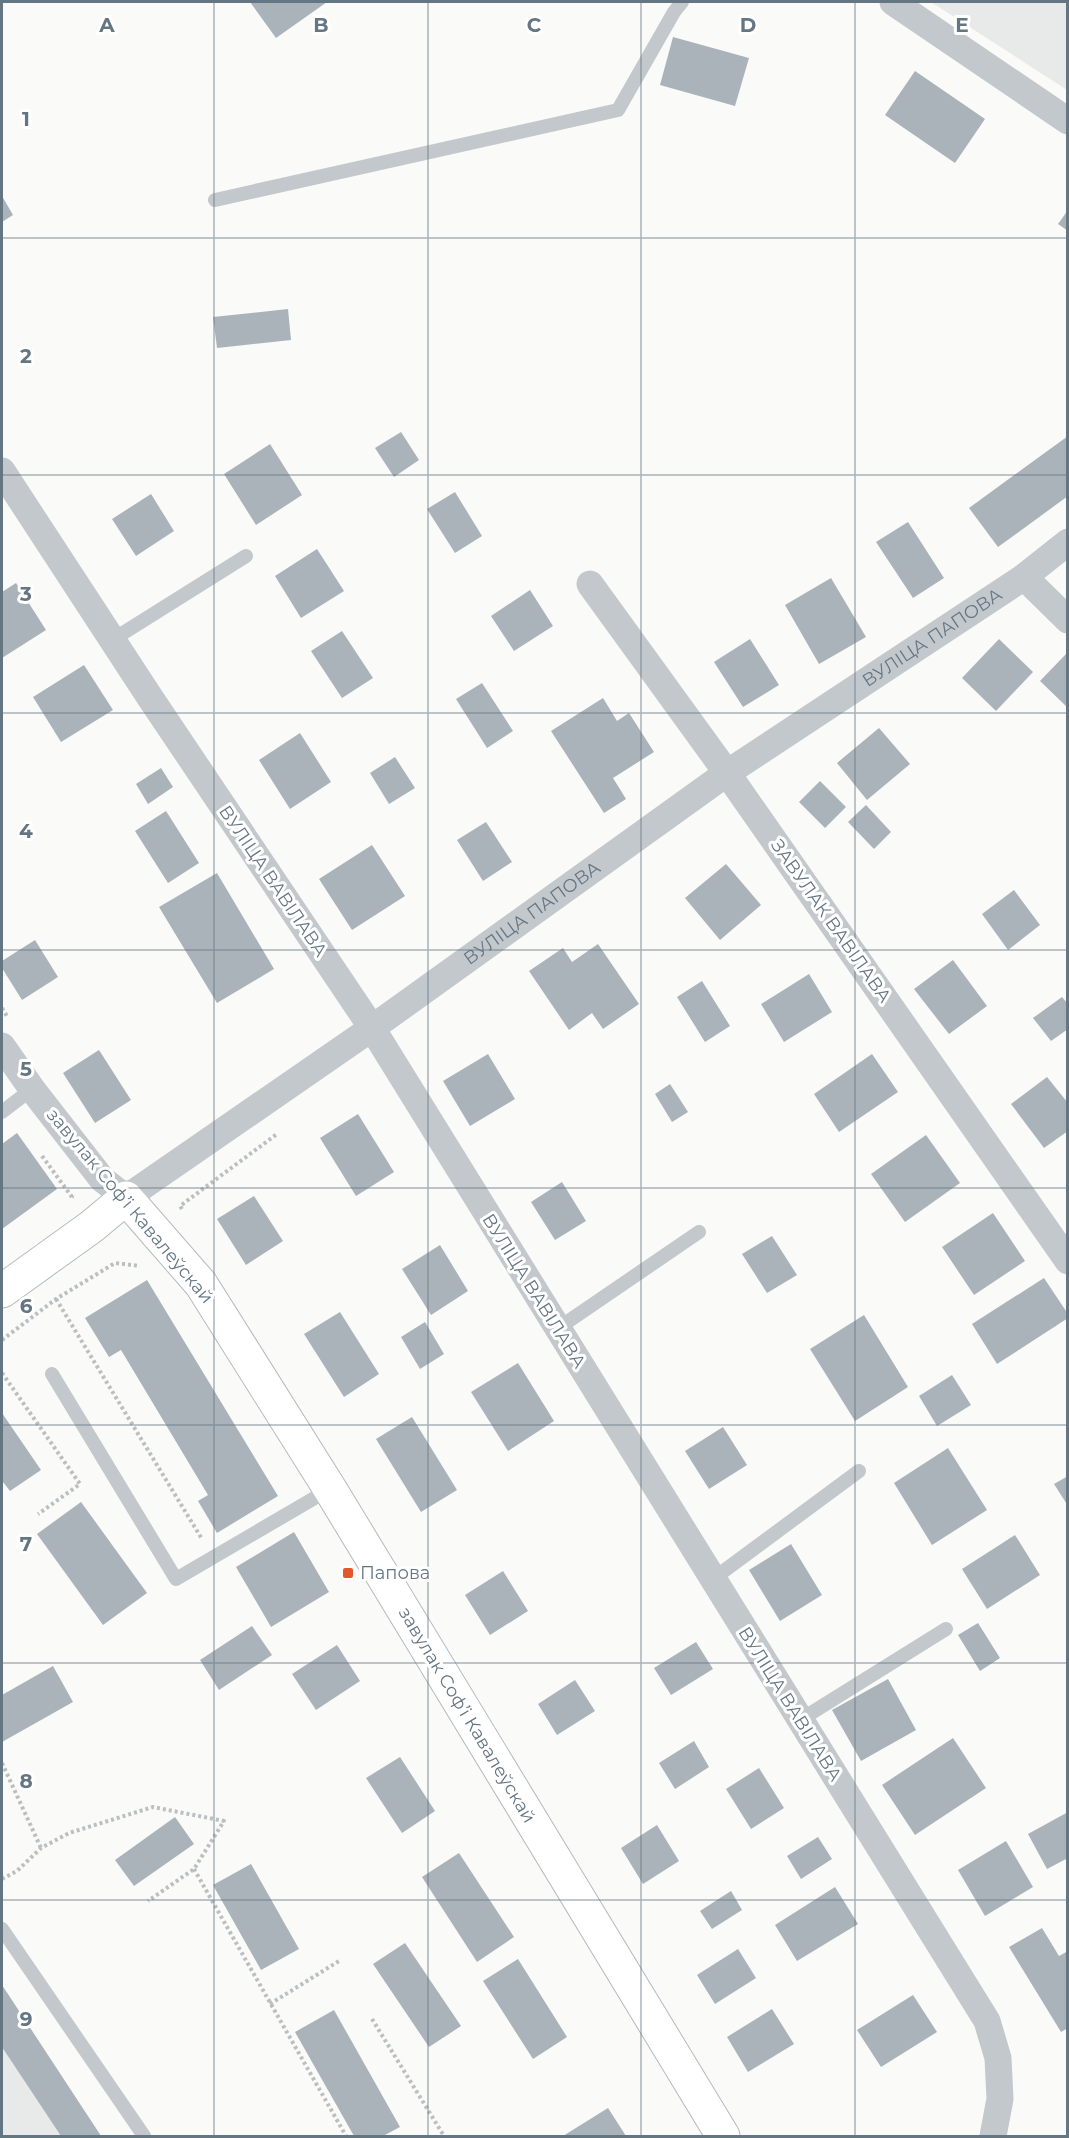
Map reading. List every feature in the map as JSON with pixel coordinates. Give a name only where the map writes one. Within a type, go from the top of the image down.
[{"type":"street","points":[[893,2],[1068,121]]},
{"type":"street","name":"ВУЛІЦА ВАВІЛАВА","points":[[2,471],[112,640],[372,1028],[987,2021],[998,2058],[1000,2099],[993,2136]]},
{"type":"street","name":"ВУЛІЦА ПАПОВА","points":[[2,1291],[91,1227],[126,1198],[372,1028],[727,773],[1024,577],[1068,542]]},
{"type":"street","points":[[1024,577],[1068,620]]},
{"type":"street","name":"ЗАВУЛАК ВАВІЛАВА","points":[[590,584],[727,773],[1068,1261]]},
{"type":"street","name":"завулак Софʼі Кавалеўскай","points":[[2,1046],[32,1089],[102,1179],[126,1198],[201,1284],[330,1489],[723,2136]]},
{"type":"lane","points":[[215,200],[618,110],[682,2]]},
{"type":"lane","points":[[112,640],[246,556]]},
{"type":"lane","points":[[2,1112],[32,1089]]},
{"type":"lane","points":[[557,1329],[699,1232]]},
{"type":"lane","points":[[51,1374],[176,1579],[330,1489]]},
{"type":"lane","points":[[713,1579],[859,1471]]},
{"type":"lane","points":[[800,1720],[946,1629]]},
{"type":"lane","points":[[2,1929],[144,2136]]},
{"type":"path","points":[[186,1216],[180,1206],[281,1130]]},
{"type":"path","points":[[40,1152],[72,1197],[63,1204]]},
{"type":"path","points":[[2,1340],[56,1299],[115,1263],[147,1267]]},
{"type":"path","points":[[56,1299],[213,1558]]},
{"type":"path","points":[[2,1373],[80,1484],[39,1514]]},
{"type":"path","points":[[2,1763],[41,1848]]},
{"type":"path","points":[[2,1879],[17,1871],[41,1848],[69,1833],[153,1807],[224,1821],[194,1869],[148,1901]]},
{"type":"path","points":[[194,1869],[346,2136]]},
{"type":"path","points":[[270,2004],[339,1962]]},
{"type":"path","points":[[372,2019],[444,2136]]},
{"type":"shaded area","points":[[931,2],[1067,2],[1067,90]]},
{"type":"shaded area","points":[[2,1985],[101,2136],[2,2136]]},
{"type":"building","points":[[250,2],[327,2],[276,38]]},
{"type":"building","points":[[673,37],[749,58],[735,106],[660,85]]},
{"type":"building","points":[[915,71],[985,119],[955,163],[885,115]]},
{"type":"building","points":[[2,196],[13,215],[2,222]]},
{"type":"building","points":[[1068,210],[1068,231],[1058,224]]},
{"type":"building","points":[[288,309],[291,340],[217,348],[213,317]]},
{"type":"building","points":[[401,432],[419,460],[394,477],[375,448]]},
{"type":"building","points":[[1068,436],[1068,496],[998,547],[969,508]]},
{"type":"building","points":[[270,444],[302,495],[256,525],[224,474]]},
{"type":"building","points":[[455,492],[482,536],[455,553],[427,509]]},
{"type":"building","points":[[151,494],[174,531],[136,556],[112,519]]},
{"type":"building","points":[[908,522],[944,578],[913,598],[876,542]]},
{"type":"building","points":[[317,549],[344,591],[301,618],[275,576]]},
{"type":"building","points":[[831,578],[866,637],[819,664],[785,605]]},
{"type":"building","points":[[16,583],[46,630],[2,658],[2,592]]},
{"type":"building","points":[[530,590],[553,626],[514,651],[491,616]]},
{"type":"building","points":[[342,631],[373,678],[342,698],[311,651]]},
{"type":"building","points":[[750,639],[779,685],[743,707],[714,662]]},
{"type":"building","points":[[999,639],[1033,672],[996,711],[962,678]]},
{"type":"building","points":[[1066,654],[1068,655],[1068,708],[1040,681]]},
{"type":"building","points":[[84,665],[113,710],[61,742],[33,697]]},
{"type":"building","points":[[482,683],[513,731],[487,748],[456,699]]},
{"type":"building","points":[[603,698],[617,721],[629,713],[654,752],[613,778],[626,799],[604,813],[551,731]]},
{"type":"building","points":[[879,728],[910,764],[867,800],[837,763]]},
{"type":"building","points":[[300,733],[331,782],[290,809],[259,760]]},
{"type":"building","points":[[395,757],[415,788],[389,804],[370,773]]},
{"type":"building","points":[[161,768],[173,787],[148,804],[136,784]]},
{"type":"building","points":[[820,781],[846,807],[825,828],[799,802]]},
{"type":"building","points":[[866,805],[891,832],[874,849],[848,822]]},
{"type":"building","points":[[166,811],[199,863],[168,883],[135,831]]},
{"type":"building","points":[[486,822],[512,862],[483,881],[457,840]]},
{"type":"building","points":[[372,845],[405,896],[352,930],[319,879]]},
{"type":"building","points":[[726,864],[761,905],[720,940],[685,898]]},
{"type":"building","points":[[217,873],[274,969],[217,1003],[159,907]]},
{"type":"building","points":[[1014,890],[1040,925],[1008,950],[982,914]]},
{"type":"building","points":[[35,940],[58,977],[22,1000],[2,968],[2,961]]},
{"type":"building","points":[[598,944],[639,1004],[603,1029],[592,1013],[569,1030],[529,971],[563,948],[572,962]]},
{"type":"building","points":[[953,960],[987,1006],[949,1034],[914,989]]},
{"type":"building","points":[[809,974],[832,1012],[784,1042],[761,1004]]},
{"type":"building","points":[[702,981],[730,1026],[705,1042],[677,997]]},
{"type":"building","points":[[1062,997],[1068,1004],[1068,1029],[1051,1041],[1033,1018]]},
{"type":"building","points":[[99,1050],[131,1100],[95,1123],[63,1073]]},
{"type":"building","points":[[488,1054],[515,1099],[470,1126],[443,1081]]},
{"type":"building","points":[[872,1054],[898,1092],[839,1132],[814,1094]]},
{"type":"building","points":[[1047,1077],[1068,1103],[1068,1131],[1044,1148],[1011,1104]]},
{"type":"building","points":[[670,1084],[688,1112],[672,1122],[655,1094]]},
{"type":"building","points":[[358,1114],[394,1172],[356,1196],[320,1138]]},
{"type":"building","points":[[17,1133],[57,1189],[2,1229],[2,1144]]},
{"type":"building","points":[[926,1135],[960,1183],[905,1222],[871,1174]]},
{"type":"building","points":[[562,1182],[586,1221],[555,1240],[531,1202]]},
{"type":"building","points":[[254,1196],[283,1241],[246,1265],[217,1219]]},
{"type":"building","points":[[993,1213],[1025,1261],[974,1295],[942,1247]]},
{"type":"building","points":[[772,1236],[797,1275],[767,1293],[742,1254]]},
{"type":"building","points":[[440,1245],[468,1291],[431,1315],[402,1269]]},
{"type":"building","points":[[1044,1278],[1068,1314],[1068,1318],[997,1364],[972,1324]]},
{"type":"building","points":[[147,1280],[278,1496],[217,1533],[198,1501],[208,1495],[121,1350],[109,1357],[85,1318]]},
{"type":"building","points":[[340,1312],[379,1374],[344,1397],[304,1334]]},
{"type":"building","points":[[864,1315],[908,1387],[855,1421],[810,1349]]},
{"type":"building","points":[[425,1322],[444,1354],[420,1369],[401,1337]]},
{"type":"building","points":[[518,1363],[554,1421],[508,1451],[471,1392]]},
{"type":"building","points":[[952,1375],[971,1405],[937,1426],[919,1396]]},
{"type":"building","points":[[2,1413],[41,1470],[10,1491],[2,1483]]},
{"type":"building","points":[[412,1417],[457,1490],[421,1512],[376,1439]]},
{"type":"building","points":[[723,1427],[747,1465],[709,1489],[685,1451]]},
{"type":"building","points":[[948,1448],[987,1510],[932,1545],[894,1483]]},
{"type":"building","points":[[1068,1476],[1068,1506],[1054,1484]]},
{"type":"building","points":[[81,1502],[147,1593],[103,1625],[37,1534]]},
{"type":"building","points":[[294,1532],[329,1592],[271,1627],[236,1567]]},
{"type":"building","points":[[1015,1535],[1040,1575],[987,1609],[962,1569]]},
{"type":"building","points":[[791,1544],[822,1595],[780,1621],[749,1570]]},
{"type":"building","points":[[503,1571],[528,1611],[490,1635],[465,1595]]},
{"type":"building","points":[[978,1623],[1000,1658],[980,1671],[958,1635]]},
{"type":"building","points":[[252,1626],[272,1655],[219,1690],[200,1660]]},
{"type":"building","points":[[696,1642],[713,1669],[671,1695],[654,1668]]},
{"type":"building","points":[[337,1645],[360,1681],[316,1710],[292,1674]]},
{"type":"building","points":[[53,1666],[73,1702],[2,1742],[2,1695]]},
{"type":"building","points":[[888,1679],[916,1730],[861,1761],[832,1710]]},
{"type":"building","points":[[575,1680],[595,1711],[557,1735],[538,1704]]},
{"type":"building","points":[[953,1738],[986,1788],[915,1835],[882,1785]]},
{"type":"building","points":[[694,1741],[709,1767],[675,1789],[659,1763]]},
{"type":"building","points":[[400,1757],[435,1811],[402,1833],[366,1778]]},
{"type":"building","points":[[759,1768],[784,1808],[751,1829],[726,1789]]},
{"type":"building","points":[[1068,1812],[1068,1858],[1047,1869],[1028,1834]]},
{"type":"building","points":[[175,1817],[194,1844],[134,1886],[115,1860]]},
{"type":"building","points":[[657,1825],[679,1861],[643,1884],[621,1848]]},
{"type":"building","points":[[818,1837],[832,1859],[801,1879],[787,1856]]},
{"type":"building","points":[[1006,1841],[1033,1887],[985,1916],[958,1870]]},
{"type":"building","points":[[459,1853],[514,1937],[477,1962],[422,1877]]},
{"type":"building","points":[[251,1864],[299,1949],[261,1970],[213,1885]]},
{"type":"building","points":[[835,1887],[858,1924],[797,1961],[775,1925]]},
{"type":"building","points":[[731,1891],[742,1910],[712,1929],[700,1911]]},
{"type":"building","points":[[1042,1928],[1059,1956],[1068,1951],[1068,2028],[1061,2032],[1009,1947]]},
{"type":"building","points":[[405,1943],[461,2026],[429,2047],[373,1964]]},
{"type":"building","points":[[738,1949],[756,1978],[715,2004],[697,1975]]},
{"type":"building","points":[[518,1959],[567,2037],[533,2059],[483,1981]]},
{"type":"building","points":[[2,1985],[101,2136],[61,2136],[2,2047]]},
{"type":"building","points":[[913,1995],[937,2032],[881,2067],[857,2030]]},
{"type":"building","points":[[772,2009],[794,2044],[748,2072],[727,2037]]},
{"type":"building","points":[[334,2010],[400,2127],[383,2136],[354,2136],[295,2032]]},
{"type":"building","points":[[608,2108],[626,2136],[563,2136]]},
{"type":"place","name":"Папова","points":[[348,1573]]}]
